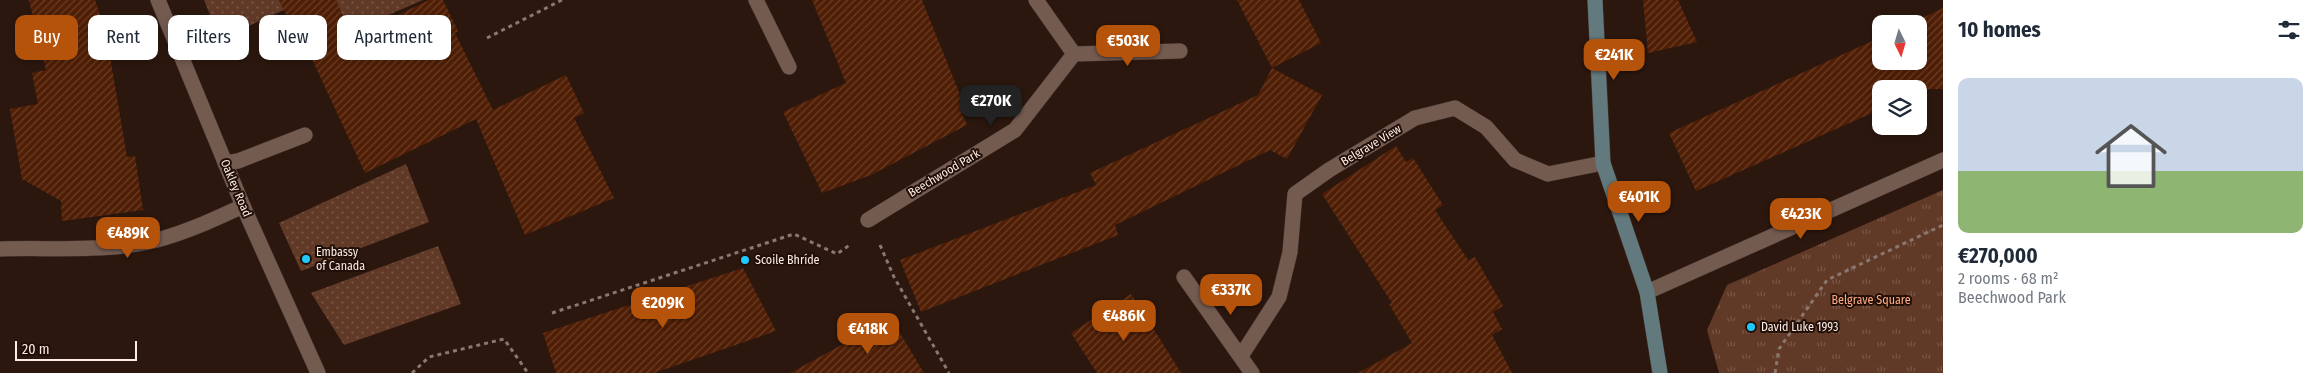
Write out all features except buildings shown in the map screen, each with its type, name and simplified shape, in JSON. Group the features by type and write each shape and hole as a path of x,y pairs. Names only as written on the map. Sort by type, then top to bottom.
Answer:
{"street":[{"name":"Oakley Road","path":"158,0 243,206 318,373"},
{"path":"756,0 789,67"},
{"path":"1036,0 1074,54 1180,51"},
{"path":"1595,0 1603,163 1647,292 1660,373"},
{"name":"Beechwood Park","path":"868,220 1015,130 1074,54"},
{"name":"Belgrave View","path":"1240,356 1279,297 1290,252 1295,194 1329,170 1415,118 1455,108 1486,126 1515,160 1548,174 1603,163"},
{"path":"225,163 238,161 305,135"},
{"path":"1647,292 1943,160"},
{"path":"0,249 96,248 156,240 206,224 243,206"},
{"path":"1184,277 1252,373"}],"path":[{"path":"487,38 562,0"},
{"path":"1775,373 1779,349 1827,280 1943,226"},
{"path":"552,313 794,234 837,254 857,239"},
{"path":"894,277 949,373"},
{"path":"412,373 430,357 504,339 528,373"}],"green space":[{"path":"204,0 279,0 284,10 273,15 259,15 259,21 249,26 249,15 210,15"},
{"path":"336,0 423,0 388,15 342,15"},
{"path":"337,25 337,37 327,42 327,29"},
{"path":"406,164 429,222 301,271 279,223"},
{"name":"Belgrave Square","path":"1943,190 1943,373 1719,373 1707,330 1727,285"},
{"path":"438,246 461,304 344,345 311,293"}],"place":[{"name":"Embassy of Canada","path":"306,259"},
{"name":"Scoile Bhríde","path":"745,260"},
{"name":"David Luke 1993","path":"1751,327"}]}
